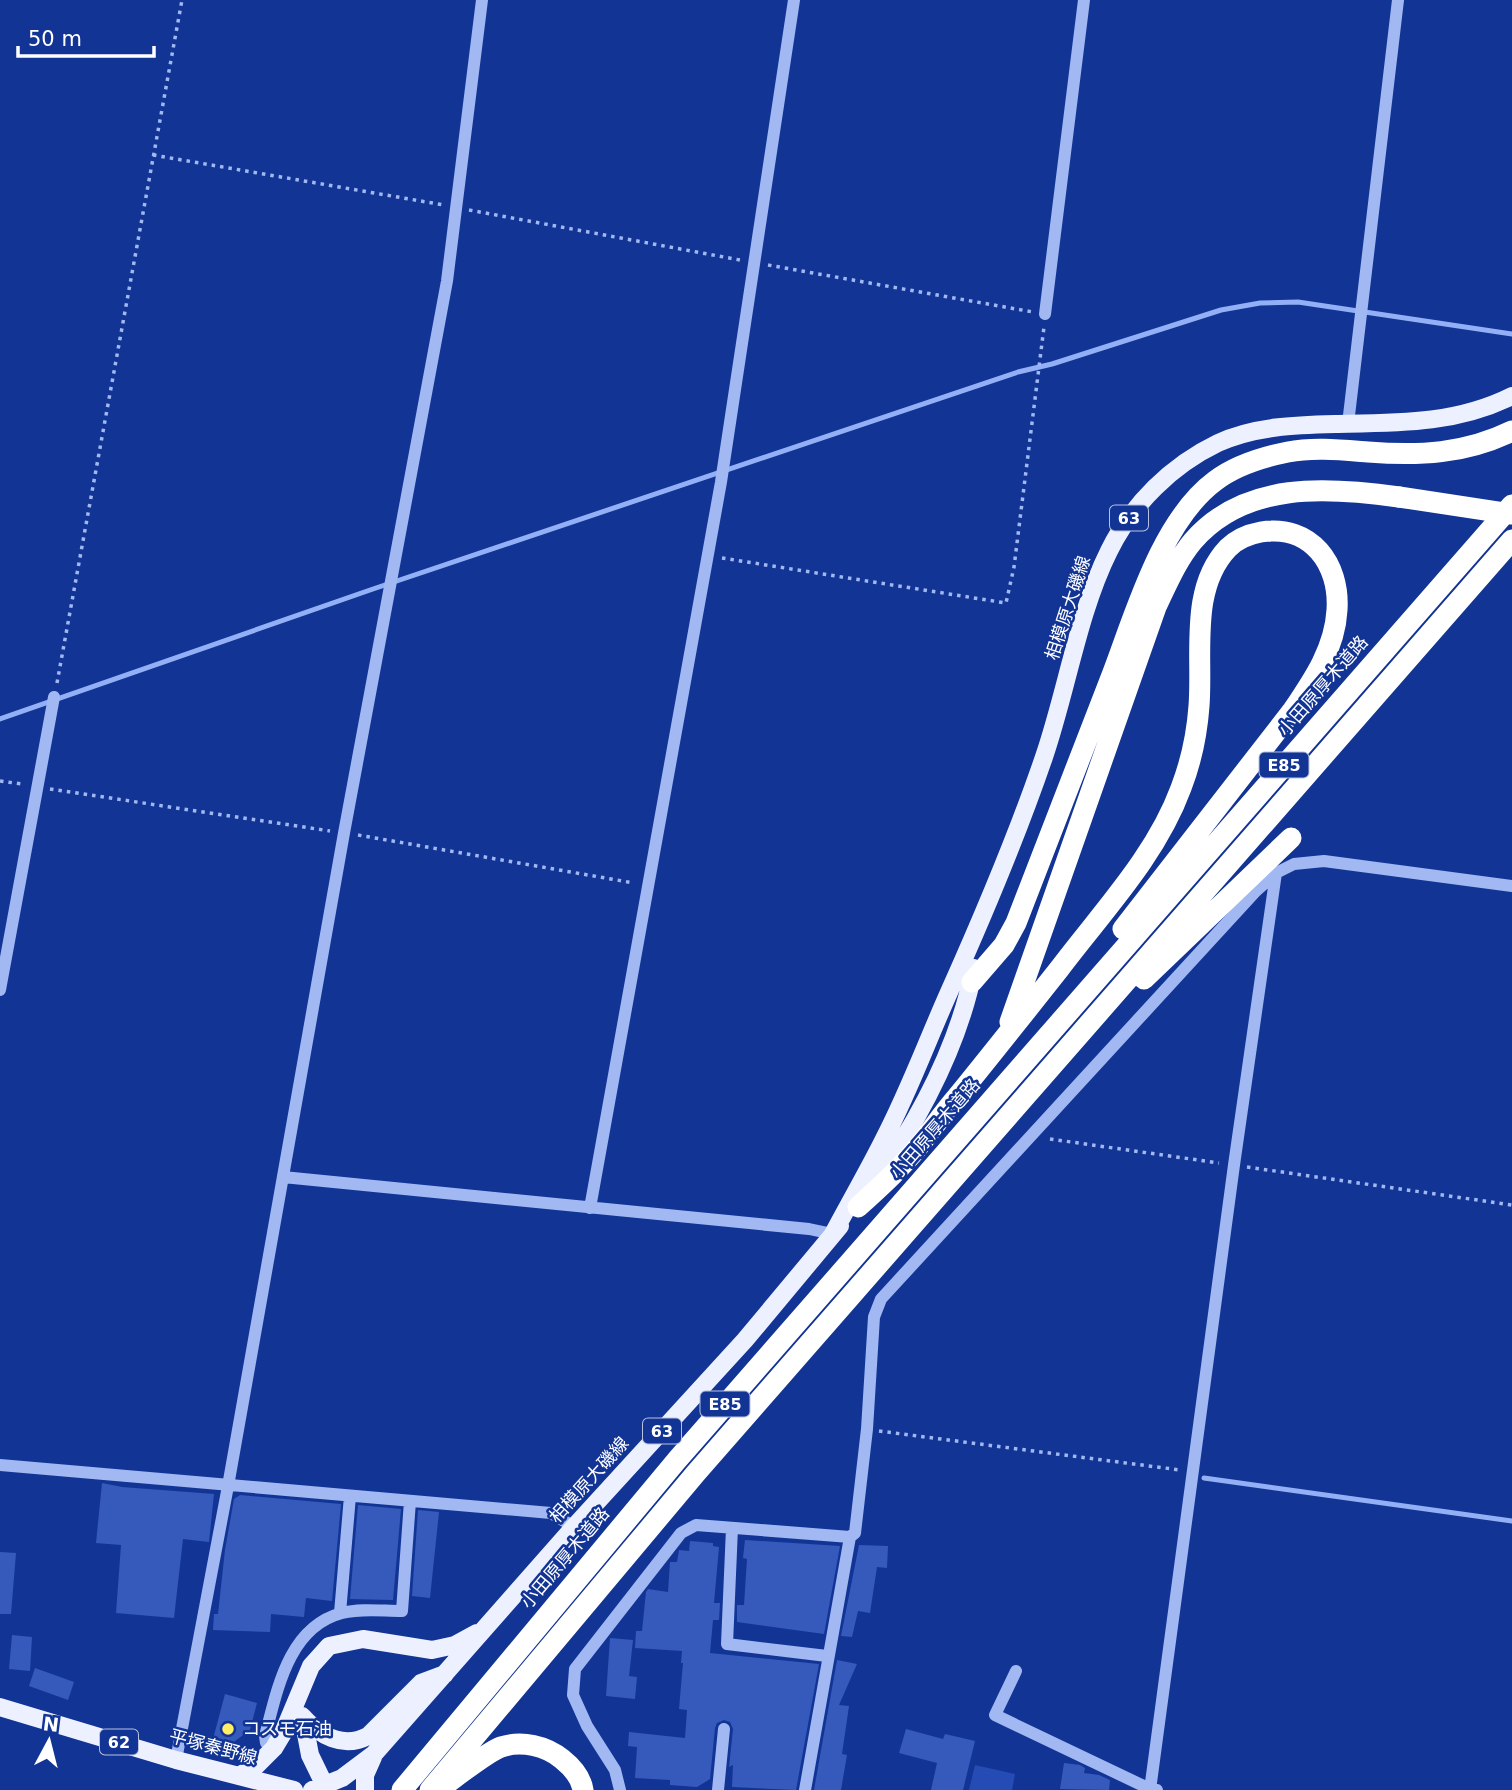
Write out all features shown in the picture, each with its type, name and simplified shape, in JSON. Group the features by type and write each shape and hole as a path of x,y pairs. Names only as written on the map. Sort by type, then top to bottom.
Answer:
{"highway":[{"path":"972,982 1004,945 1017,923 1155,563 1192,505 1215,481 1251,461 1292,451 1337,450 1403,455 1444,453 1471,448 1512,430"},
{"path":"991,1056 1012,1017 1156,607 1175,567 1194,541 1219,519 1253,500 1300,490 1356,491 1512,514"},
{"name":"小田原厚木道路","path":"402,1790 686,1450 1512,505"},
{"path":"858,1207 917,1149 1147,854 1169,818 1193,752 1199,706 1201,623 1205,589 1214,566 1230,546 1249,535 1271,531 1296,535 1317,547 1331,566 1336,585 1334,636 1317,675 1250,768 1111,945 1056,1025"},
{"name":"E85","path":"430,1790 705,1463 1512,540"},
{"path":"1076,1041 1153,972 1291,838"},
{"path":"438,1790 501,1747 531,1744 550,1749 565,1761 575,1772 583,1790"}],"main road":[{"name":"相模原大磯線","path":"833,1234 886,1136 986,910 1044,756 1094,587 1110,550 1152,489 1190,460 1220,442 1254,432 1290,425 1438,420 1473,413 1512,396"},
{"name":"相模原大磯線","path":"321,1789 352,1772 374,1754 574,1527 744,1340 858,1207 902,1144 951,1050 972,982 986,910"},
{"name":"63","path":"886,1136 914,1092 956,1000 972,982"},
{"name":"63","path":"239,1776 257,1765 274,1748 283,1733 311,1665 330,1646 363,1639 432,1650 455,1645 489,1626"},
{"path":"302,1716 313,1728 327,1737 347,1743 358,1742 368,1736 421,1683 448,1673"},
{"path":"300,1690 310,1755 321,1789"},
{"name":"平塚秦野線","path":"0,1707 176,1759 294,1790"},
{"name":"63","path":"365,1790 365,1775 374,1754"}],"street":[{"path":"176,1759 447,281 482,0"},
{"path":"590,1208 708,556 794,0"},
{"path":"1045,314 1084,0"},
{"path":"1348,424 1398,0"},
{"path":"0,990 53,702"},
{"path":"805,1790 850,1537 855,1533 867,1429 874,1317 881,1299 1256,891 1276,873 1294,864 1324,861 1512,886"},
{"path":"1016,1671 995,1715 1153,1790 1234,1165 1276,873"},
{"path":"283,1177 809,1229 833,1234"},
{"path":"0,1465 551,1513 574,1527"},
{"path":"341,1613 350,1496"},
{"path":"274,1748 266,1743 265,1736 277,1689 290,1656 311,1628 341,1613 402,1611 410,1501"},
{"path":"620,1790 615,1770 587,1726 573,1695 575,1669 681,1534 696,1525 850,1537"},
{"path":"732,1528 727,1644 827,1656"},
{"path":"718,1790 724,1729"}],"path":[{"path":"53,702 182,0"},
{"path":"153,155 1045,314 1014,567 1006,603 708,556"},
{"path":"0,781 344,832 649,885"},
{"path":"1030,1136 1512,1205"},
{"path":"867,1429 1194,1472"}],"shaded area":[{"path":"975,1765 1015,1774 1012,1790 969,1790"}],"building":[{"path":"102,1483 214,1494 209,1542 183,1539 174,1618 116,1613 121,1545 96,1543"},
{"path":"240,1495 341,1504 332,1601 306,1598 304,1617 271,1614 270,1632 213,1630 214,1614 218,1614 234,1499"},
{"path":"358,1505 401,1509 393,1600 350,1599"},
{"path":"418,1510 439,1512 430,1598 412,1596"},
{"path":"745,1540 840,1546 824,1634 737,1622 737,1605 744,1605 747,1559 743,1558"},
{"path":"690,1541 713,1543 713,1546 719,1547 714,1603 720,1603 719,1620 713,1620 710,1653 819,1664 796,1790 732,1787 733,1765 729,1767 733,1729 730,1722 724,1720 717,1723 715,1728 710,1779 697,1787 670,1785 670,1780 635,1778 637,1747 628,1746 629,1732 685,1738 687,1710 679,1709 682,1651 635,1648 636,1631 642,1631 646,1592 648,1589 668,1592 670,1562 677,1562 679,1550 689,1551"},
{"path":"859,1545 888,1546 887,1568 877,1567 870,1613 858,1611 852,1637 841,1636"},
{"path":"0,1552 16,1553 11,1614 0,1614"},
{"path":"12,1635 32,1637 30,1671 9,1669"},
{"path":"610,1638 633,1640 629,1676 637,1677 635,1699 606,1696"},
{"path":"837,1660 857,1664 839,1705 849,1706 842,1754 847,1755 841,1790 814,1790"},
{"path":"35,1668 74,1682 68,1700 29,1686"},
{"path":"225,1694 257,1703 250,1730 231,1744 213,1739"},
{"path":"906,1729 943,1739 945,1734 975,1741 963,1790 931,1790 937,1763 899,1753"},
{"path":"1064,1763 1080,1765 1085,1768 1084,1773 1110,1780 1109,1790 1060,1789"}],"waterway":[{"path":"0,719 373,589 1018,372 1052,364 1221,310 1260,303 1298,302 1512,334"},
{"path":"1204,1478 1512,1521"}],"place":[{"name":"コスモ石油","path":"228,1729"}]}
